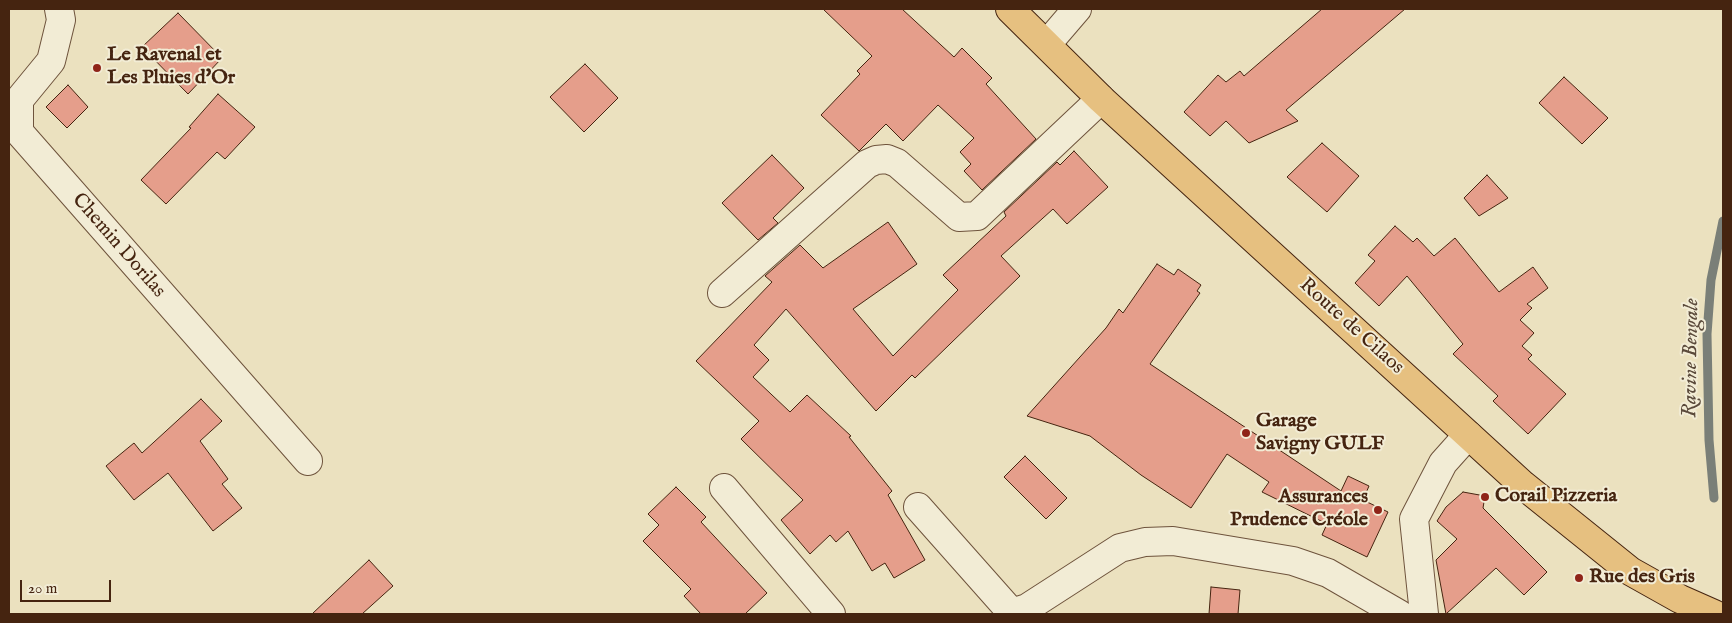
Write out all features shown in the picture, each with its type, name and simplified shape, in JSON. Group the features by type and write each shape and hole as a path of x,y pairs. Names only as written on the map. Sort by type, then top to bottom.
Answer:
{"main road":[{"name":"Route de Cilaos","path":"1010,9 1101,98 1522,485 1630,571 1680,599 1714,614"}],"street":[{"name":"Chemin Dorilas","path":"59,9 61,20 52,61 19,100 19,132 308,461"},
{"path":"1047,44 1076,9"},
{"path":"722,293 867,164 876,160 887,159 897,163 959,217 977,216 1101,98"},
{"path":"1424,614 1414,519 1444,463 1468,435"},
{"path":"724,488 830,614"},
{"path":"918,506 1010,614 1035,603 1060,588 1083,570 1120,548 1145,542 1173,541 1293,561 1328,573 1399,614"}],"building":[{"path":"823,9 902,9 954,57 962,48 992,78 986,84 1036,139 982,190 964,171 971,164 960,152 974,138 938,105 903,141 886,124 859,151 821,115 860,74 857,71 872,56"},
{"path":"1322,9 1405,9 1286,110 1298,121 1249,143 1226,121 1210,136 1184,112 1218,75 1226,82 1240,71 1244,76"},
{"path":"178,13 222,58 188,94 142,47"},
{"path":"585,64 618,98 584,132 550,97"},
{"path":"1564,77 1608,118 1582,144 1539,103"},
{"path":"68,85 88,107 67,128 46,107"},
{"path":"218,94 255,127 225,159 217,152 166,204 141,180 191,128 189,127"},
{"path":"1322,143 1359,176 1327,212 1287,177"},
{"path":"1074,151 1108,187 1067,224 1053,209 1001,256 1020,276 915,378 912,375 876,411 786,309 754,345 769,360 753,377 790,412 807,395 851,436 849,437 892,491 888,495 925,560 894,578 885,563 872,571 848,531 836,542 830,535 810,554 781,520 803,500 741,439 759,421 696,361 772,282 765,276 800,245 823,268 888,222 917,264 853,309 893,356 958,290 943,275 1006,216 1004,212 1057,162 1060,165"},
{"path":"772,155 804,188 773,218 778,223 758,240 722,203"},
{"path":"1487,175 1508,198 1479,216 1464,198"},
{"path":"1395,226 1413,242 1417,238 1434,256 1455,238 1499,292 1533,267 1548,288 1527,304 1532,308 1520,320 1534,333 1522,346 1532,355 1528,359 1566,394 1528,434 1493,401 1498,396 1453,354 1463,344 1407,276 1379,306 1355,283 1375,261 1368,255"},
{"path":"1157,264 1174,275 1178,269 1201,285 1197,291 1200,293 1150,364 1341,491 1348,476 1369,486 1363,500 1388,512 1367,557 1322,535 1327,524 1262,492 1269,482 1227,454 1191,508 1141,475 1090,436 1027,416 1106,328 1119,309 1123,313"},
{"path":"201,399 222,421 200,441 228,479 222,484 242,508 213,531 168,473 134,500 106,466 134,443 142,453"},
{"path":"1025,456 1067,498 1046,519 1004,477"},
{"path":"676,487 706,517 701,522 767,593 745,614 701,614 684,596 691,589 643,541 659,525 648,514"},
{"path":"1463,492 1485,496 1483,508 1547,572 1524,595 1496,568 1446,614 1436,560 1457,539 1437,521 1446,507"},
{"path":"369,560 393,586 362,614 312,614"},
{"path":"1211,587 1240,590 1238,614 1209,614"}],"waterway":[{"name":"Ravine Bengale","path":"1714,498 1709,440 1707,334 1711,280 1723,221"}],"place":[{"name":"Le Ravenal et Les Pluies d'Or","path":"97,68"},
{"name":"Garage Savigny GULF","path":"1246,433"},
{"name":"Corail Pizzeria","path":"1485,497"},
{"name":"Assurances Prudence Créole","path":"1378,510"},
{"name":"Rue des Gris","path":"1579,578"}]}
